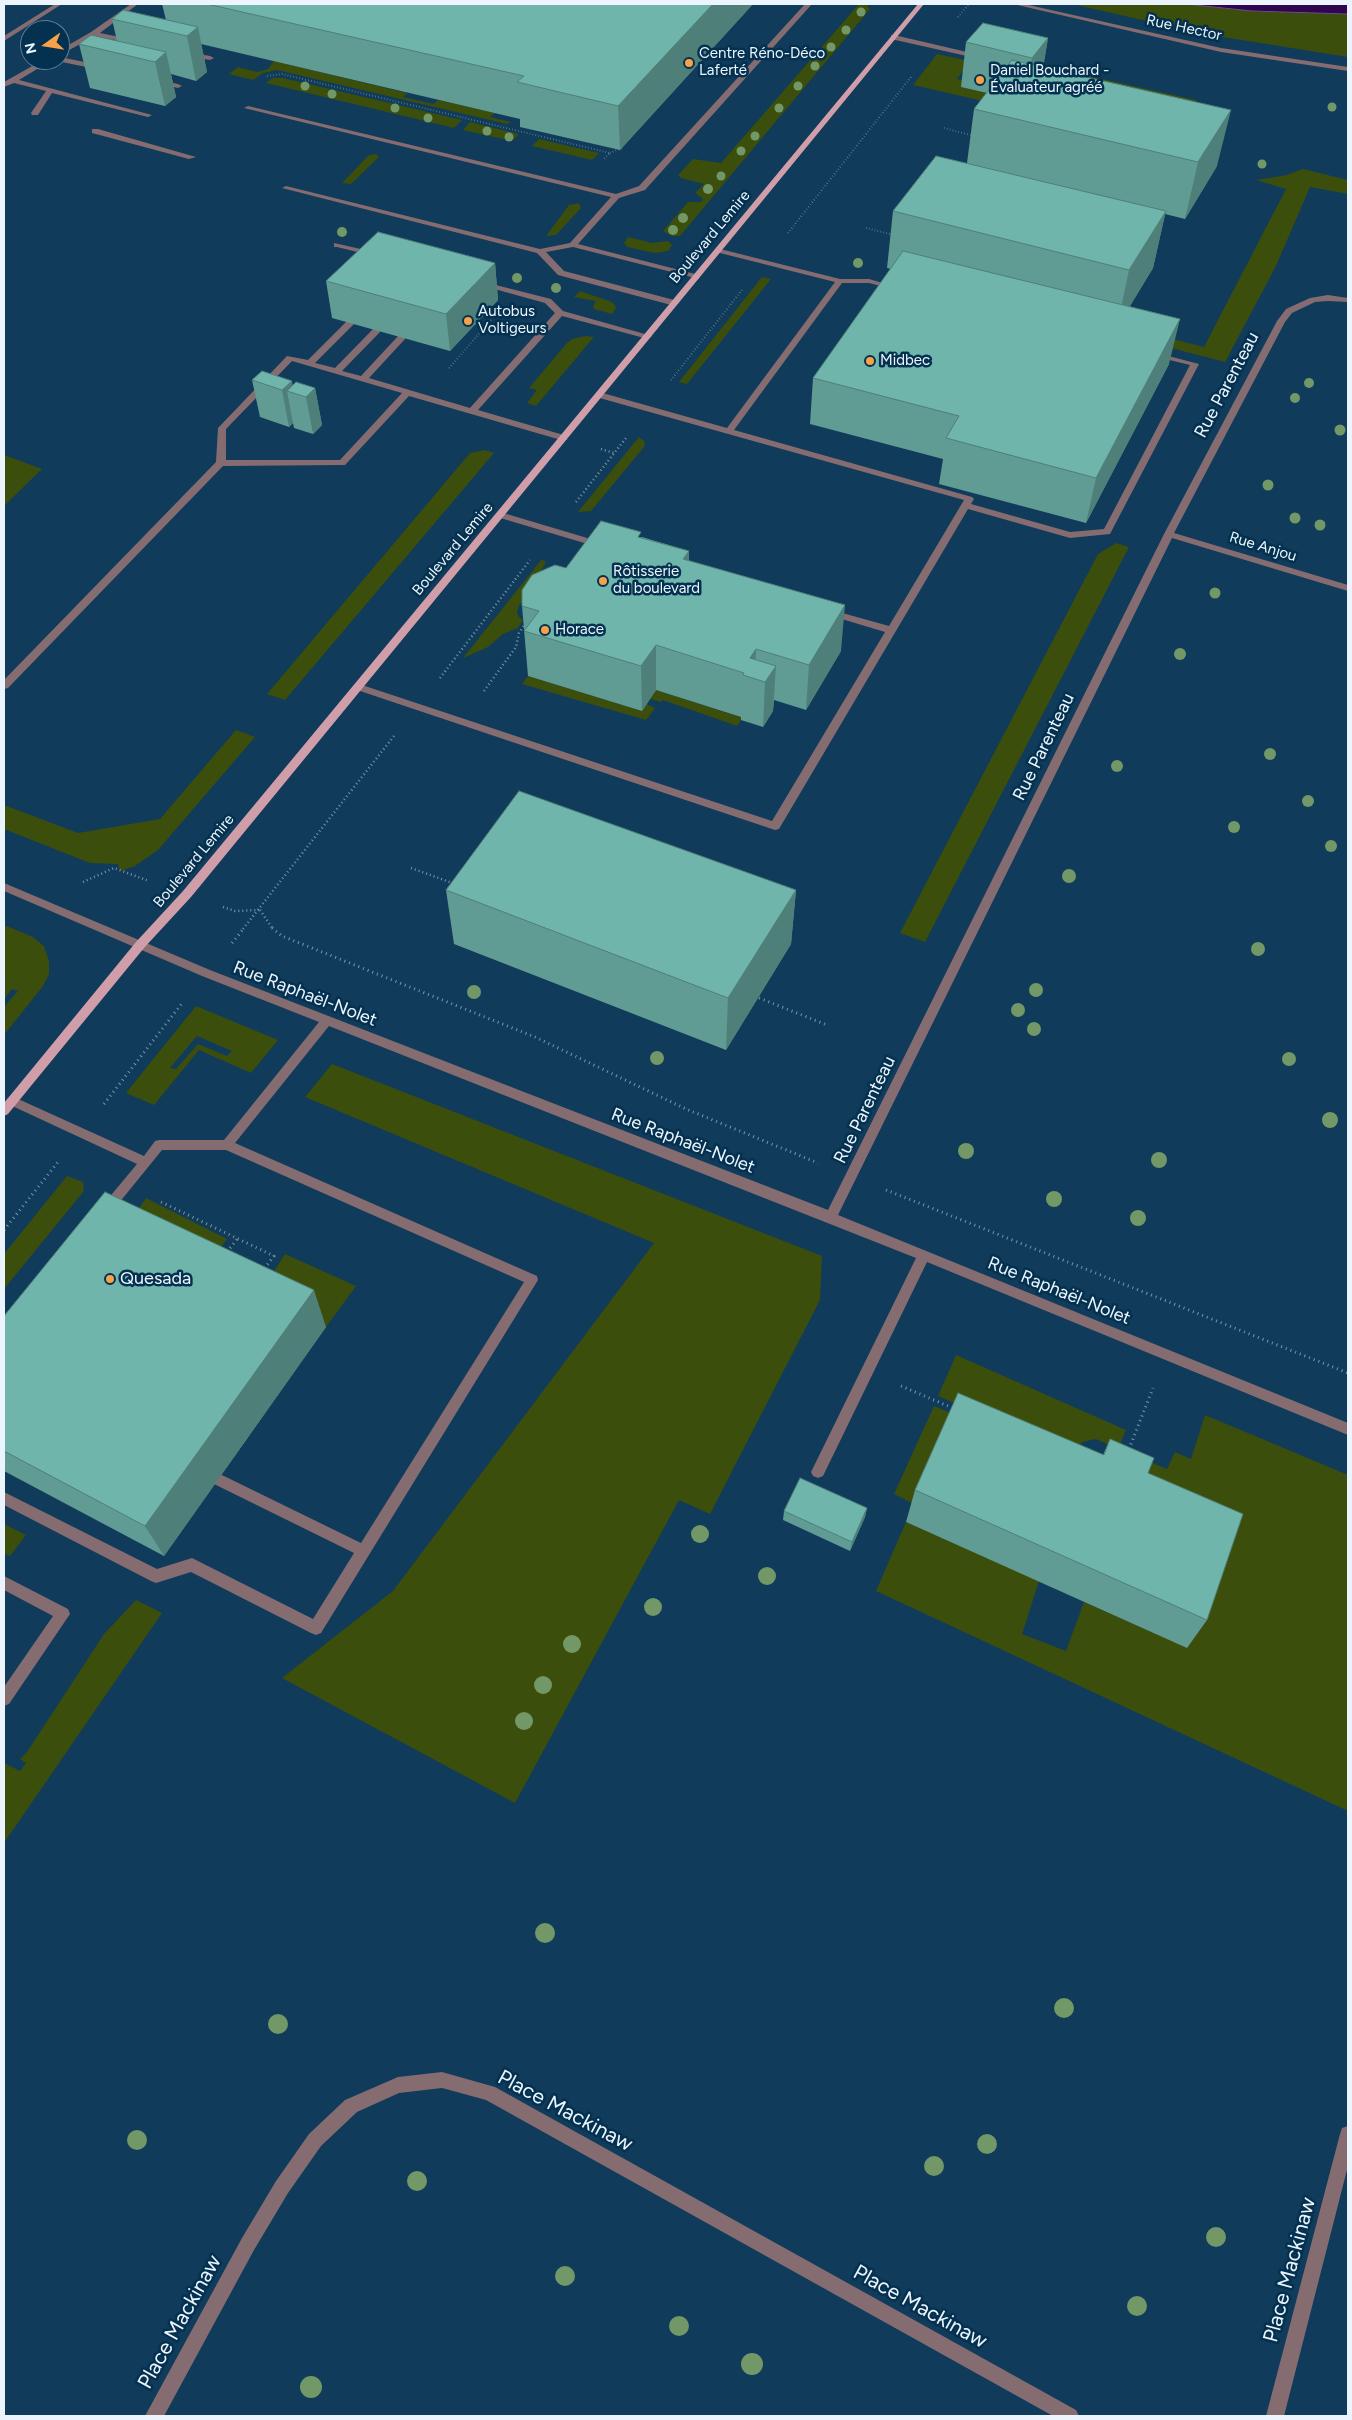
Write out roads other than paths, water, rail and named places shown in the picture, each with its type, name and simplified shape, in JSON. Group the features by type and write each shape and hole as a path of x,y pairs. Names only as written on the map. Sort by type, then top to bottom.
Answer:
{"main road":[{"name":"Boulevard Lemire","path":"8,1106 140,945 187,894 921,4"}],"street":[{"path":"4,39 59,4"},
{"path":"70,47 94,34 135,4"},
{"path":"248,108 616,196 642,188 809,4"},
{"name":"Rue Hector","path":"1016,4 1221,50 1348,69"},
{"path":"94,34 142,44"},
{"path":"894,37 989,59"},
{"path":"181,52 210,58"},
{"path":"70,61 106,69"},
{"path":"4,85 30,70"},
{"path":"12,80 148,115"},
{"path":"151,80 178,86"},
{"path":"35,113 50,90"},
{"path":"95,131 192,157"},
{"path":"286,188 540,251 573,245 696,277"},
{"path":"573,245 616,196"},
{"path":"336,245 386,258"},
{"path":"719,250 840,281 869,282 908,291"},
{"path":"540,251 562,273 674,303"},
{"path":"470,280 548,300 560,313 648,336"},
{"path":"728,431 840,281"},
{"name":"Rue Parenteau","path":"831,1217 1169,534 1281,321 1289,311 1303,303 1328,298 1348,300"},
{"path":"472,411 560,313"},
{"path":"310,364 351,322"},
{"path":"336,372 377,330"},
{"path":"362,380 402,337"},
{"path":"965,505 1070,535 1107,532 1195,364 1147,352"},
{"path":"4,686 220,463 222,428 290,358 564,438"},
{"path":"220,463 342,464 407,393"},
{"path":"358,687 775,826 968,499 599,395"},
{"path":"500,515 584,544 615,549"},
{"name":"Rue Anjou","path":"1169,534 1348,588"},
{"path":"815,608 891,630"},
{"name":"Rue Raphaël-Nolet","path":"4,887 326,1021 831,1217 1348,1429"},
{"path":"227,1145 326,1021"},
{"path":"8,1106 146,1162"},
{"path":"4,1498 156,1576 192,1565 316,1628 532,1280 227,1145 159,1145 100,1218"},
{"path":"818,1472 924,1255"},
{"path":"219,1480 364,1551"},
{"path":"4,1583 63,1614 4,1699"},
{"name":"Place Mackinaw","path":"154,2416 248,2244 282,2187 315,2140 351,2106 398,2085 442,2080 490,2093 1070,2416"},
{"name":"Place Mackinaw","path":"1275,2416 1348,2134"}],"place":[{"name":"Centre Réno-Déco Laferté","path":"689,63"},
{"name":"Daniel Bouchard - Évaluateur agréé","path":"980,80"},
{"name":"Autobus Voltigeurs","path":"468,321"},
{"name":"Midbec","path":"870,361"},
{"name":"Rôtisserie du boulevard","path":"603,581"},
{"name":"Horace","path":"545,630"},
{"name":"Quesada","path":"110,1279"}]}
